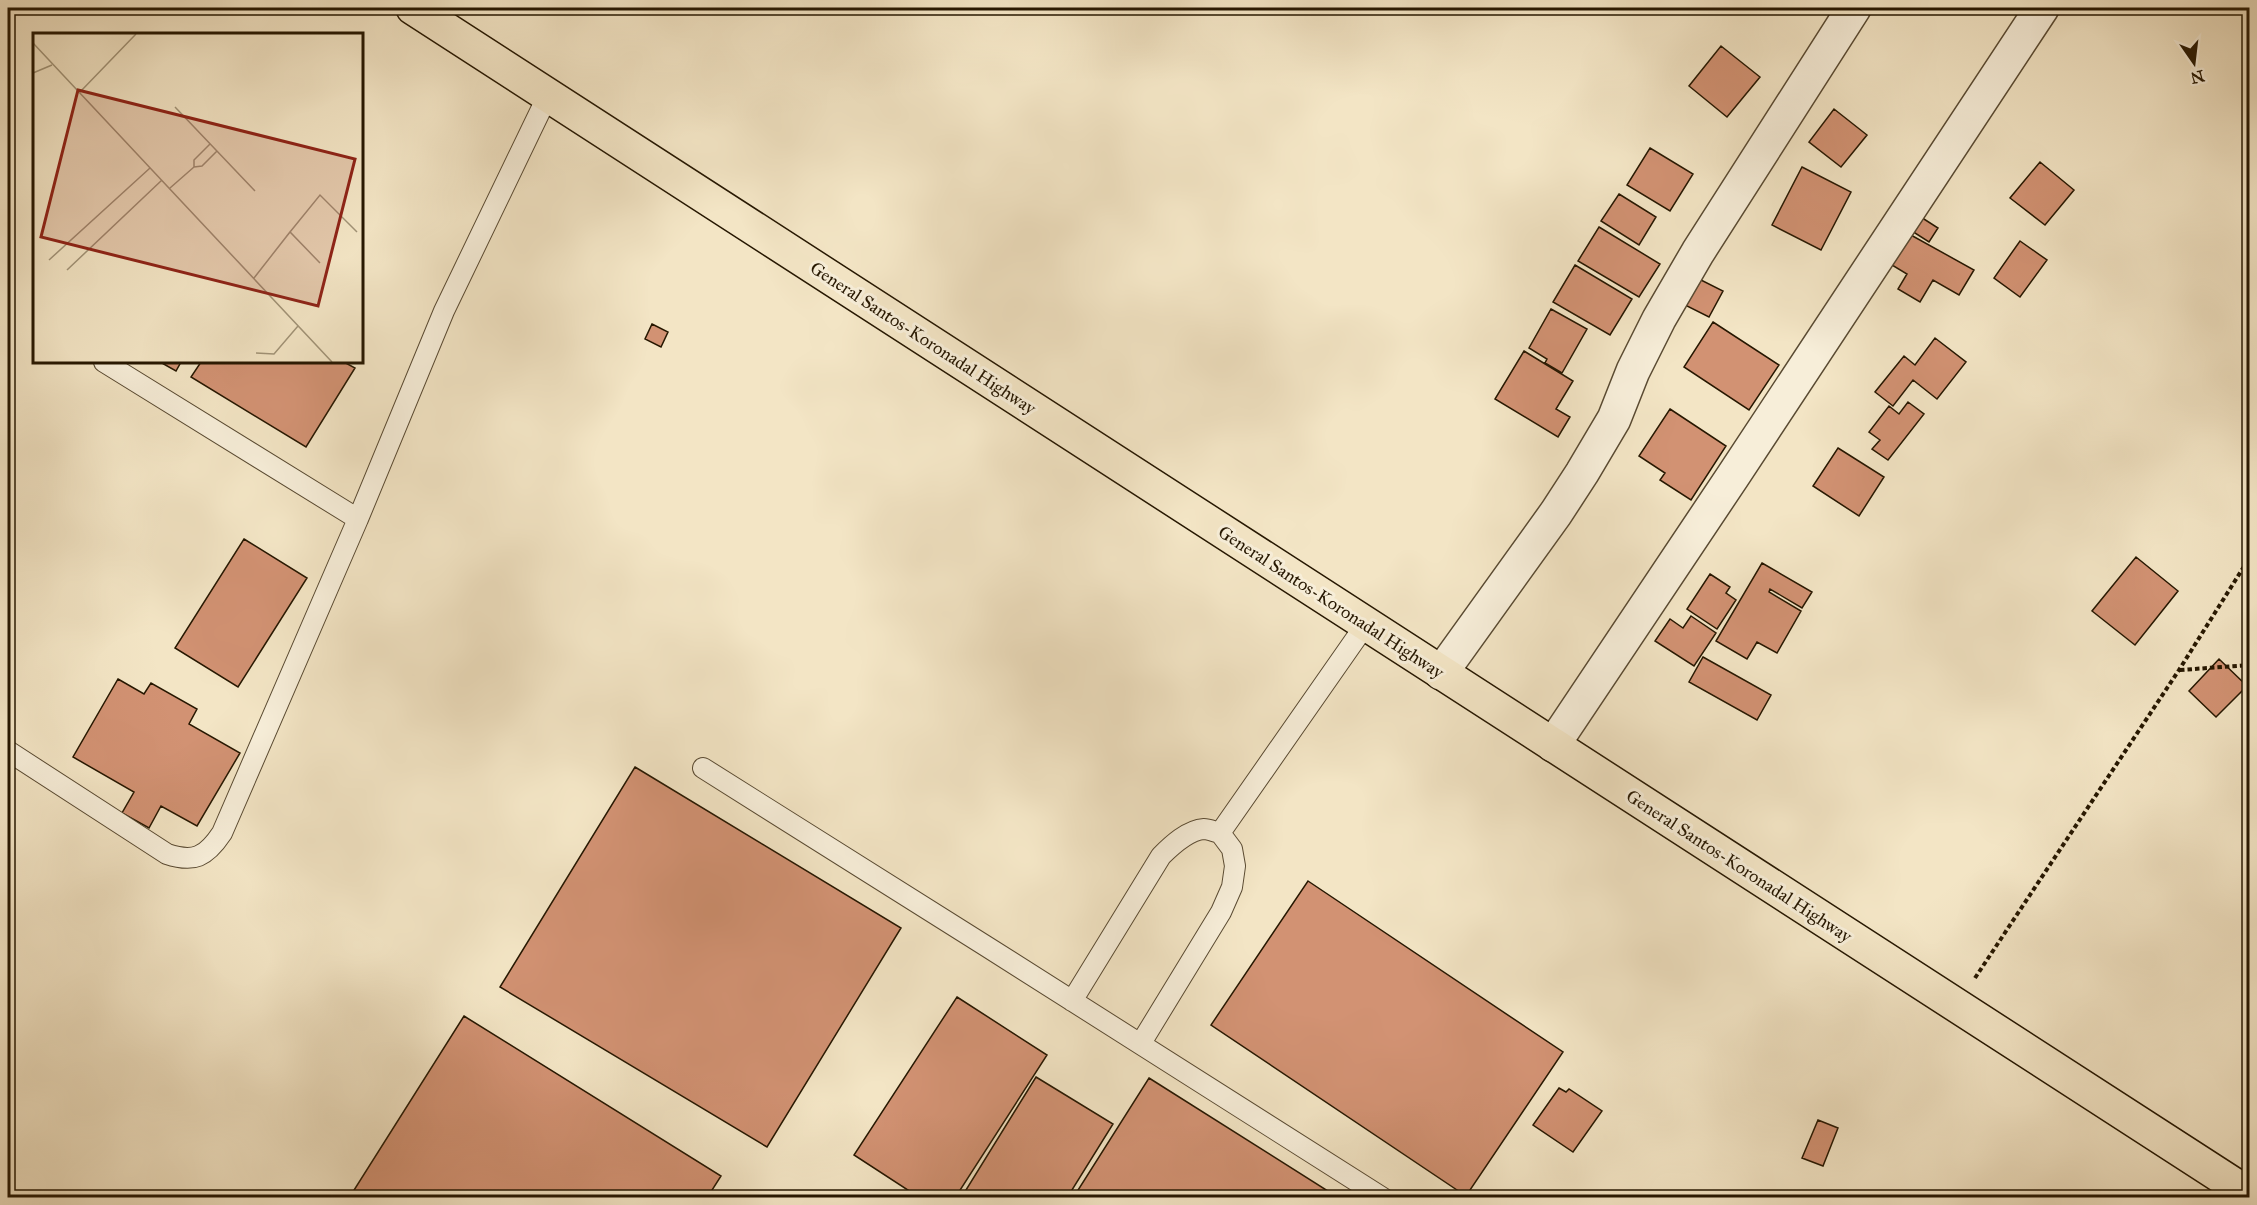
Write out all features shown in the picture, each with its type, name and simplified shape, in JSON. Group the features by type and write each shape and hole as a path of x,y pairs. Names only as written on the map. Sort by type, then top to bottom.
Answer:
{"highway":[{"name":"General Santos-Koronadal Highway","path":"413,8 1956,1006 2238,1193"}],"street":[{"path":"1440,673 1556,513 1582,473 1614,418 1633,371 1659,319 1698,252 1854,8"},
{"path":"1552,745 2042,8"}],"lane":[{"path":"8,752 166,854 183,859 199,856 212,848 222,833 358,519 444,311 548,94"},
{"path":"106,363 358,519"},
{"path":"1220,833 1366,624"},
{"path":"703,768 1383,1197"},
{"path":"1072,1001 1161,856 1188,835 1204,829 1220,833 1232,849 1236,866 1232,887 1221,912 1142,1043"}],"path":[{"path":"1956,1006 2180,670 2250,556"},
{"path":"2180,670 2250,664"}],"building":[{"path":"1721,46 1760,77 1727,117 1689,86"},
{"path":"1834,109 1867,135 1841,167 1809,142"},
{"path":"1650,148 1693,174 1670,211 1627,185"},
{"path":"2040,162 2074,190 2045,225 2010,198"},
{"path":"1802,167 1851,192 1821,250 1772,225"},
{"path":"1619,194 1656,217 1639,245 1601,221"},
{"path":"1913,212 1938,228 1929,242 1904,226"},
{"path":"1599,227 1660,264 1639,297 1578,261"},
{"path":"1900,229 1974,270 1959,295 1933,280 1920,302 1898,289 1907,274 1882,259"},
{"path":"2020,241 2047,260 2020,297 1994,278"},
{"path":"1575,265 1632,299 1610,335 1553,302"},
{"path":"1693,276 1723,291 1709,317 1679,302"},
{"path":"1551,309 1587,329 1562,373 1545,363 1547,359 1529,348"},
{"path":"1713,322 1779,365 1749,410 1684,367"},
{"path":"652,324 668,332 661,347 645,339"},
{"path":"1935,338 1966,362 1937,399 1913,380 1893,406 1875,392 1904,356 1915,365"},
{"path":"1524,351 1573,381 1556,409 1570,417 1558,437 1495,399"},
{"path":"162,363 180,363 176,371"},
{"path":"200,363 346,363 355,368 306,447 191,377"},
{"path":"1908,402 1924,414 1888,460 1872,449 1880,440 1869,432 1889,406 1899,414"},
{"path":"1670,409 1726,446 1691,500 1660,480 1665,473 1639,456"},
{"path":"1838,448 1884,477 1859,516 1813,486"},
{"path":"244,539 307,578 238,687 175,648"},
{"path":"2136,557 2178,591 2135,645 2092,611"},
{"path":"1762,563 1812,592 1802,608 1770,589 1769,592 1801,611 1777,653 1757,642 1747,659 1716,641"},
{"path":"1710,574 1730,587 1726,593 1736,600 1717,629 1687,609"},
{"path":"1691,616 1716,633 1694,666 1655,641 1670,619 1683,628"},
{"path":"1703,657 1771,695 1757,720 1689,682"},
{"path":"2219,659 2247,686 2216,717 2189,691"},
{"path":"118,679 144,694 151,683 197,709 189,724 240,753 197,826 161,806 149,828 122,813 134,792 73,757"},
{"path":"635,767 901,928 767,1147 500,987"},
{"path":"1308,881 1563,1052 1466,1196 1211,1025"},
{"path":"957,997 1047,1055 955,1198 920,1198 854,1155"},
{"path":"464,1016 721,1176 707,1198 349,1198"},
{"path":"1036,1077 1113,1124 1067,1198 961,1198"},
{"path":"1149,1078 1339,1198 1073,1198"},
{"path":"1559,1088 1566,1092 1569,1089 1602,1111 1573,1152 1533,1125"},
{"path":"1818,1120 1838,1128 1823,1166 1802,1158"}]}
